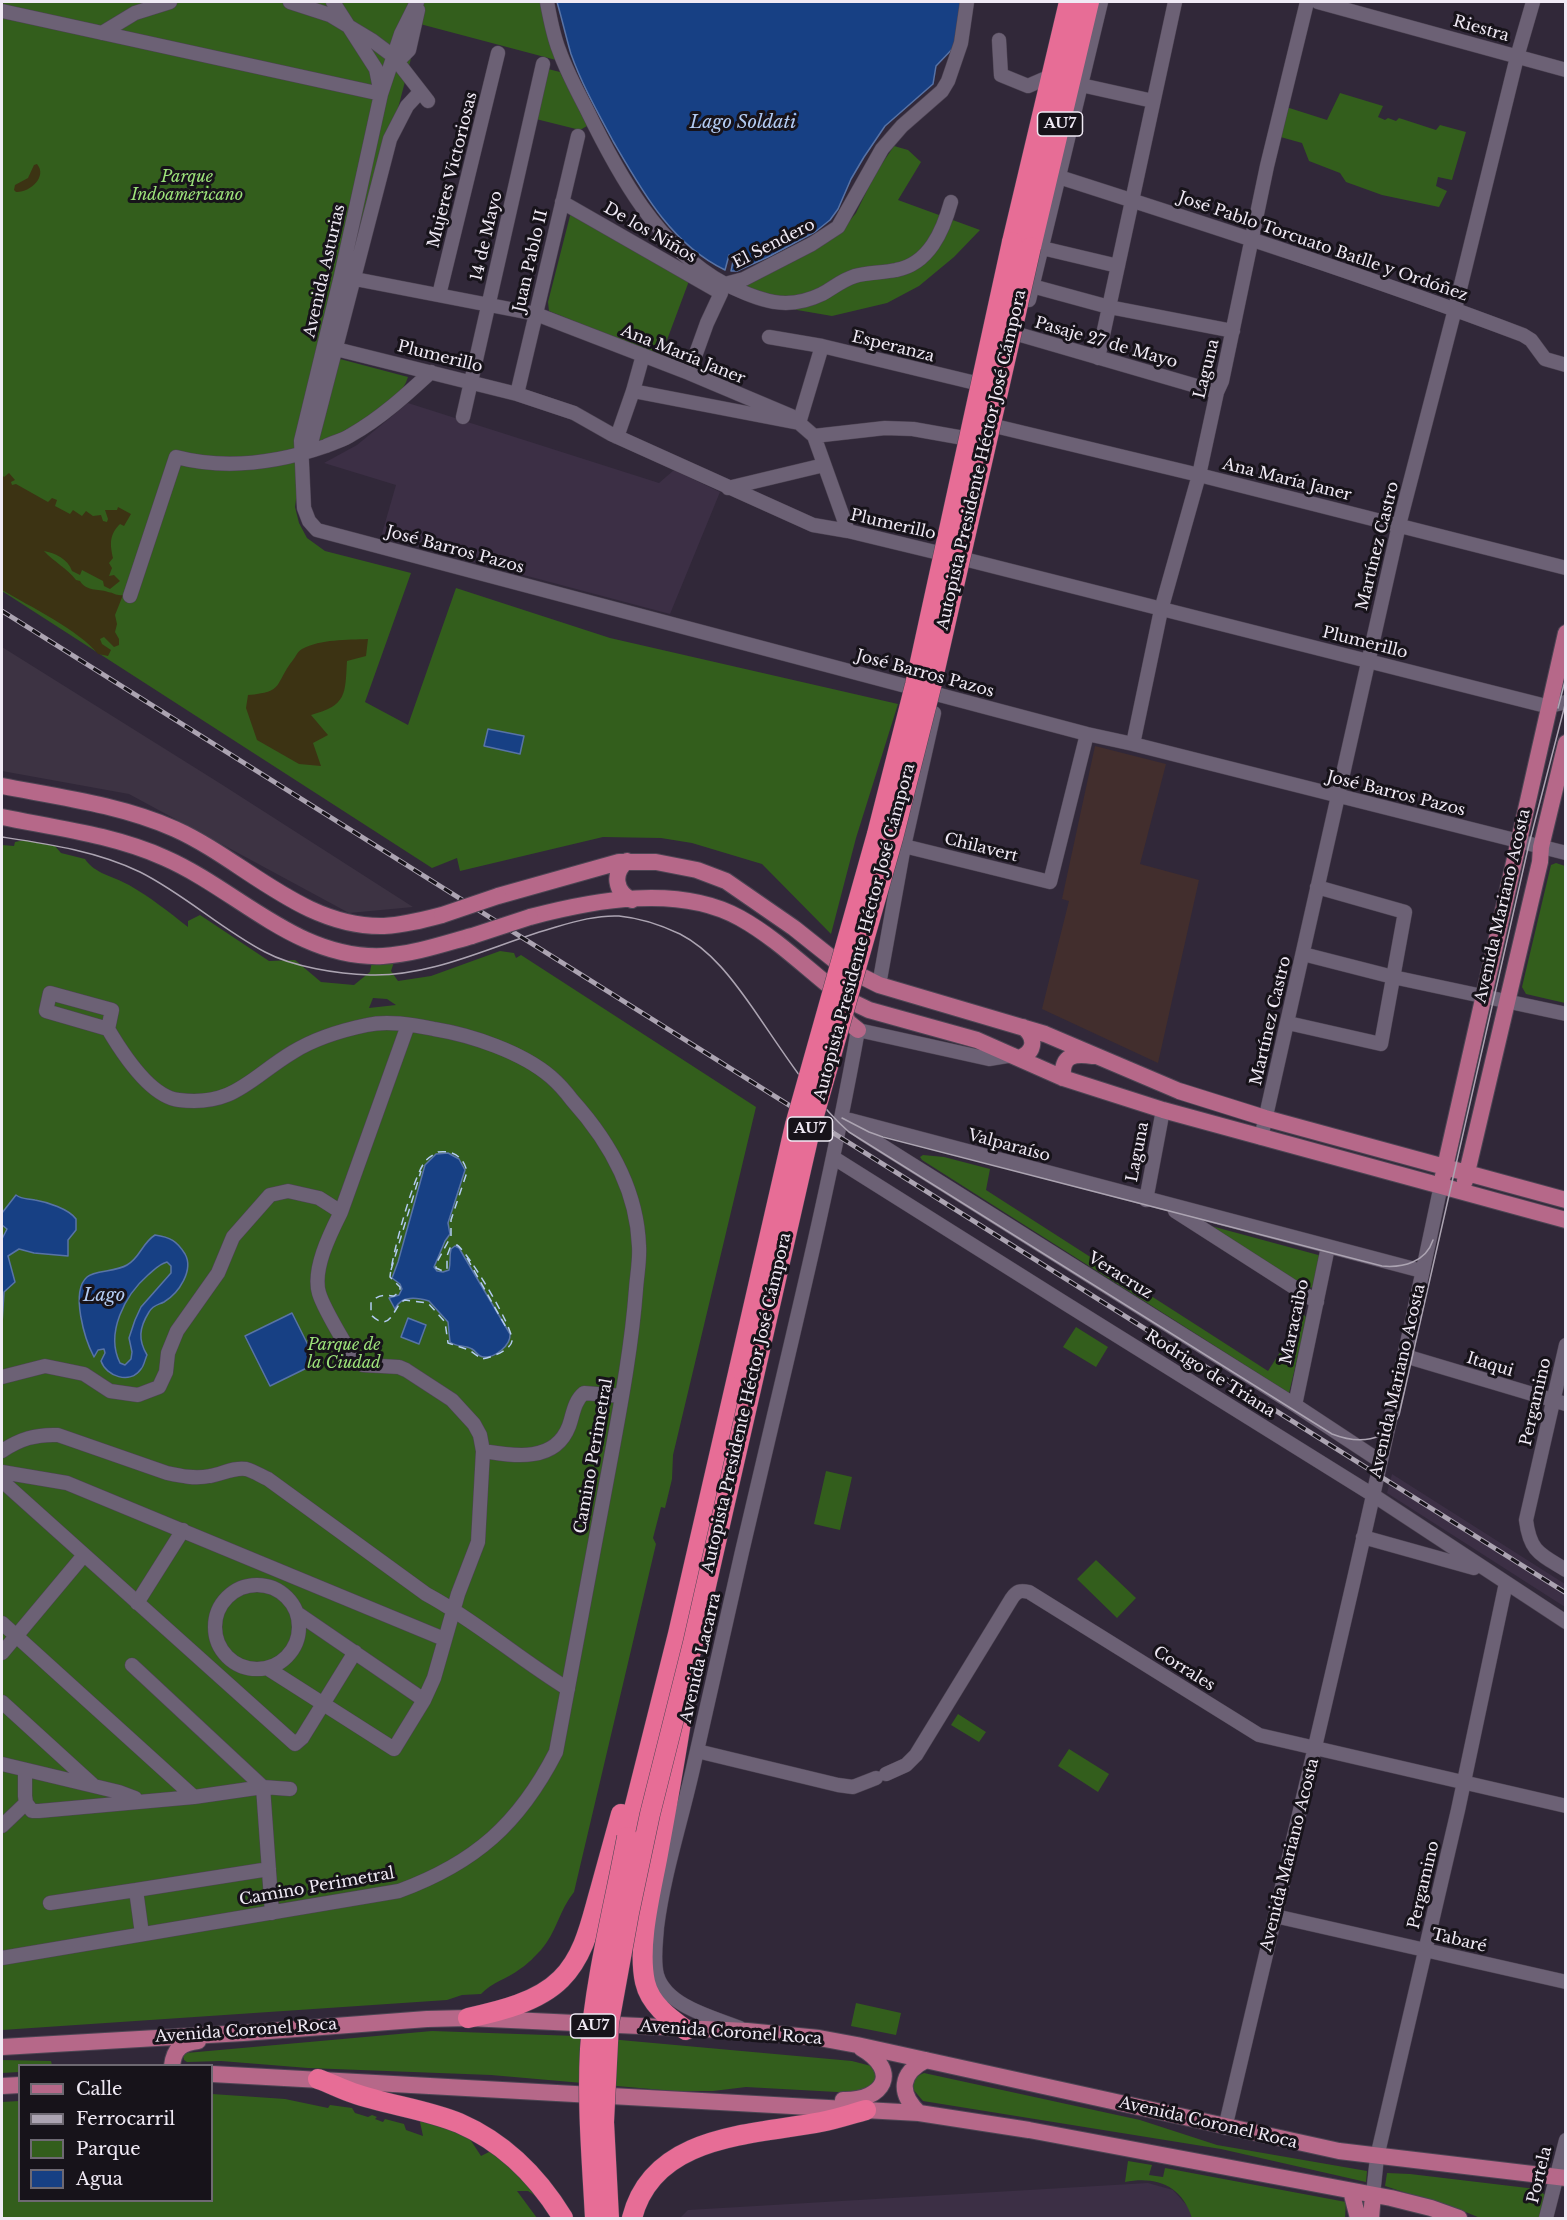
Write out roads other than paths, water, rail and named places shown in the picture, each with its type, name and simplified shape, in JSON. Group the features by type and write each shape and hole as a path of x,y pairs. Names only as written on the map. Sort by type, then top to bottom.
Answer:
{"highway":[{"name":"Autopista Presidente Héctor José Cámpora","path":"1028,246 1051,76 1069,2"},
{"name":"Autopista Presidente Héctor José Cámpora","path":"609,2218 604,2122 609,2023 685,1639 811,1126 893,838 928,698 1028,246 1089,2"},
{"name":"Autopista Presidente Héctor José Cámpora","path":"595,2218 589,2118 593,2018 627,1837 685,1639"},
{"path":"468,2018 525,2001 544,1992 560,1980 580,1952 657,1691 685,1639"},
{"path":"685,1639 672,1778 646,1914 643,1964 646,1983 654,2002 666,2015 686,2030"},
{"path":"318,2079 353,2093 441,2117 485,2136 508,2152 528,2171 544,2188 563,2218"},
{"path":"632,2218 634,2209 645,2189 661,2170 674,2159 692,2149 725,2138 823,2122 866,2110"}],"main road":[{"name":"Avenida Mariano Acosta","path":"1441,1185 1517,841 1566,633"},
{"name":"Avenida Mariano Acosta","path":"1462,1191 1540,862 1540,847 1566,743"},
{"path":"2,786 120,811 164,825 197,841 305,906 344,922 384,926 442,915 599,866 627,861 677,865 720,878 760,904 843,967 879,985 1062,1040 1179,1091 1265,1118 1566,1200"},
{"path":"2,817 107,838 154,853 187,869 283,928 339,951 381,956 404,954 472,936 530,917 586,904 680,899 714,906 764,933 838,993 868,1010 950,1031 1063,1078 1163,1110 1566,1220"},
{"path":"627,861 619,871 617,884 621,893 632,900"},
{"path":"838,993 848,1022 858,1030"},
{"path":"1016,1057 1025,1056 1032,1047 1033,1039 1023,1027"},
{"path":"1063,1078 1062,1069 1065,1062 1072,1056 1078,1054 1100,1057"},
{"name":"Avenida Coronel Roca","path":"2,2047 243,2033 405,2020 468,2018 686,2030 747,2031 819,2038 857,2045 1225,2128 1339,2151 1561,2178"},
{"path":"172,2064 175,2050 185,2043 218,2040 243,2033"},
{"path":"735,2104 755,2096 850,2100 872,2095 882,2084 884,2078 882,2067 873,2056 857,2045"},
{"path":"918,2113 908,2101 904,2087 908,2073 913,2067 926,2060"},
{"path":"213,2074 918,2113 1029,2130 1373,2194 1423,2206 1459,2218"},
{"path":"2,2086 18,2085"},
{"path":"1352,2191 1358,2218"},
{"path":"1371,2218 1373,2194"}],"street":[{"path":"102,33 135,13 170,2"},
{"path":"290,2 330,15 373,41 393,57"},
{"path":"2,10 381,94 376,69 333,2"},
{"name":"Avenida Asturias","path":"306,453 301,441 341,276 381,94 393,57 418,2"},
{"name":"El Sendero","path":"547,2 558,49 604,146 623,177 672,244 723,289 812,244 838,227 882,149 902,126 942,91 953,71 961,43 967,2"},
{"path":"879,985 904,846 1032,286 1028,246 1059,177 1101,2"},
{"path":"1098,358 1175,2"},
{"name":"Laguna","path":"1133,744 1161,610 1199,475 1217,392 1222,381 1267,166 1307,2"},
{"name":"Riestra","path":"1318,2 1359,7 1517,57 1566,70"},
{"name":"Martínez Castro","path":"1261,1138 1399,525 1517,57 1533,2"},
{"path":"999,40 1001,75 1028,86 1051,76"},
{"name":"Mujeres Victoriosas","path":"439,295 498,52"},
{"name":"Avenida Asturias","path":"303,494 306,453 355,279 390,139 407,106 424,97 393,57"},
{"name":"14 de Mayo","path":"463,417 543,64"},
{"path":"1081,85 1154,101"},
{"name":"Juan Pablo II","path":"518,394 578,136"},
{"name":"José Pablo Torcuato Batlle y Ordóñez","path":"1059,177 1252,239 1455,309 1523,335 1531,340 1545,359 1566,365"},
{"name":"De los Niños","path":"562,202 723,289"},
{"path":"689,373 707,323 723,289 788,304 819,295 856,275 898,270 918,260 934,245 951,202"},
{"path":"1028,246 1118,266"},
{"name":"Ana María Janer","path":"355,279 536,314 689,373 791,416 814,436"},
{"path":"1032,286 1109,307 1233,331"},
{"name":"Pasaje 27 de Mayo","path":"1021,335 1217,392"},
{"name":"Esperanza","path":"769,337 822,346 1008,390"},
{"path":"633,391 799,423 822,346"},
{"name":"Plumerillo","path":"336,348 518,394 573,413 617,437 813,525 848,531 968,560 1548,706 1566,702"},
{"path":"617,437 643,355"},
{"path":"129,596 176,457 200,463 233,464 271,461 306,453 350,437 391,409 431,372"},
{"name":"Ana María Janer","path":"999,427 1566,568"},
{"path":"848,531 814,436 885,428 913,429 996,444"},
{"path":"728,488 824,465"},
{"name":"José Barros Pazos","path":"303,494 304,508 309,521 317,530 328,534 1087,734 1566,854"},
{"name":"Chilavert","path":"904,846 1050,882 1087,734"},
{"path":"1288,1023 1381,1044 1406,912 1317,887"},
{"path":"1303,954 1394,977 1566,1014"},
{"name":"Camino Perimetral","path":"2,1958 399,1891 455,1867 491,1841 540,1782 556,1752 622,1396 634,1317 639,1247 632,1195 616,1161 592,1121 551,1077 519,1057 454,1032 408,1025 370,1024 343,1031 296,1050 242,1090 208,1101 175,1100 156,1088 102,1031"},
{"path":"267,1668 394,1749 424,1700 434,1678 444,1639 478,1542 483,1451 480,1435 474,1424 452,1400 406,1370 399,1367 363,1365 352,1356 319,1293 318,1284 327,1239 341,1212 408,1025"},
{"path":"858,1030 989,1059 1016,1057"},
{"name":"Avenida Lacarra","path":"747,2031 678,2002 667,1994 656,1972 656,1943 663,1891 834,1158 858,1030"},
{"name":"Laguna","path":"1146,1200 1163,1110"},
{"name":"Valparaíso","path":"842,1118 1422,1271"},
{"name":"Veracruz","path":"842,1118 865,1135 1295,1405 1380,1461"},
{"name":"Rodrigo de Triana","path":"834,1158 1372,1495 1566,1622"},
{"name":"Avenida Mariano Acosta","path":"1225,2128 1316,1747 1405,1356 1441,1185"},
{"path":"2,1377 45,1366 84,1374 110,1391 138,1395 159,1387 166,1372 168,1353 177,1331 218,1273 233,1237 270,1195 288,1191 319,1198 341,1212"},
{"name":"Valparaíso","path":"1167,1205 1317,1302"},
{"name":"Maracaibo","path":"1295,1405 1328,1247"},
{"name":"Pergamino","path":"1566,1345 1560,1403 1526,1520 1528,1537 1537,1552 1566,1570"},
{"name":"Itaqui","path":"1405,1356 1560,1403"},
{"path":"483,1451 523,1455 544,1452 557,1444 568,1429 578,1398 584,1394 622,1396"},
{"path":"2,1451 25,1438 39,1434 58,1435 181,1476 210,1476 236,1469 246,1469 268,1479 408,1582 454,1609 515,1655 568,1689"},
{"path":"2,1472 67,1484 444,1639"},
{"path":"2,1481 295,1744 302,1737 355,1652"},
{"path":"137,1603 183,1530"},
{"path":"1363,1538 1487,1571"},
{"path":"2,1653 84,1555"},
{"name":"Pergamino","path":"1373,2194 1377,2157 1426,1950 1506,1583"},
{"path":"252,1584 273,1587 290,1600 297,1613 299,1633 295,1646 281,1662 267,1668 248,1668 236,1663 228,1657 218,1643 214,1622 222,1602 232,1592 252,1584"},
{"name":"Corrales","path":"697,1751 838,1785 853,1787 881,1776 912,1760 1012,1598 1016,1592 1022,1590 1094,1631 1247,1729 1274,1739 1566,1806"},
{"path":"297,1613 424,1700"},
{"path":"2,1623 194,1797"},
{"path":"213,1672 228,1657"},
{"path":"132,1665 263,1788 272,1913"},
{"path":"2,1702 95,1787"},
{"path":"2,1764 119,1792 135,1798 137,1802"},
{"path":"25,1770 26,1803 32,1811 194,1797 263,1788 290,1789"},
{"path":"2,1826 26,1803"},
{"path":"51,1903 269,1869"},
{"path":"136,1890 142,1934"},
{"name":"Tabaré","path":"1275,1916 1566,1982"},
{"name":"Portela","path":"1546,2218 1561,2178 1566,2140"}],"water":[{"name":"Lago Soldati","path":"557,2 962,2 958,43 936,66 933,84 885,126 851,179 838,209 830,220 815,232 768,257 737,271 731,271 734,257 729,255 725,270 689,246 673,231 635,179 585,88 571,54"},
{"path":"488,729 524,736 520,754 484,746"},
{"path":"448,1153 459,1159 465,1170 448,1223 450,1234 434,1267 437,1271 449,1270 451,1249 455,1246 459,1248 510,1334 505,1346 488,1357 480,1356 472,1349 450,1342 448,1322 429,1301 405,1299 395,1309 389,1298 399,1295 402,1289 400,1284 392,1278 425,1165 436,1154"},
{"name":"Lago","path":"16,1195 63,1209 76,1219 76,1230 68,1240 68,1256 34,1253 19,1249 8,1256 15,1282 4,1292 2,1324 2,1239 7,1229 2,1225 2,1213"},
{"name":"Lago","path":"155,1235 173,1240 185,1254 188,1267 180,1287 170,1298 152,1308 146,1318 141,1339 147,1355 142,1368 131,1377 119,1377 108,1371 101,1361 105,1353 104,1349 98,1350 94,1357 83,1328 79,1304 82,1284 90,1275 127,1265","holes":["167,1262 171,1266 171,1273 141,1307 135,1320 129,1338 131,1359 125,1365 120,1363 116,1351 116,1327 125,1304 140,1283 157,1267"]},
{"path":"292,1313 317,1363 270,1386 245,1336"},
{"path":"408,1318 426,1325 419,1344 401,1337"}],"tram line":[{"path":"1558,708 1566,677"},
{"path":"2,837 72,849 124,865 156,881 265,952 302,966 330,971 370,975 417,971 464,958 533,934 603,916 635,918 680,934 702,948 729,976 810,1089 849,1132 1332,1434 1361,1440 1379,1436 1387,1431 1399,1415 1529,844 1566,701"},
{"path":"842,1118 883,1137 1382,1266 1398,1266 1413,1262 1425,1254 1433,1240"}],"railway":[{"path":"2,611 1566,1593"}],"park label":[{"name":"Parque Indoamericano","path":"187,186"},
{"name":"Parque de la Ciudad","path":"344,1354"}]}
